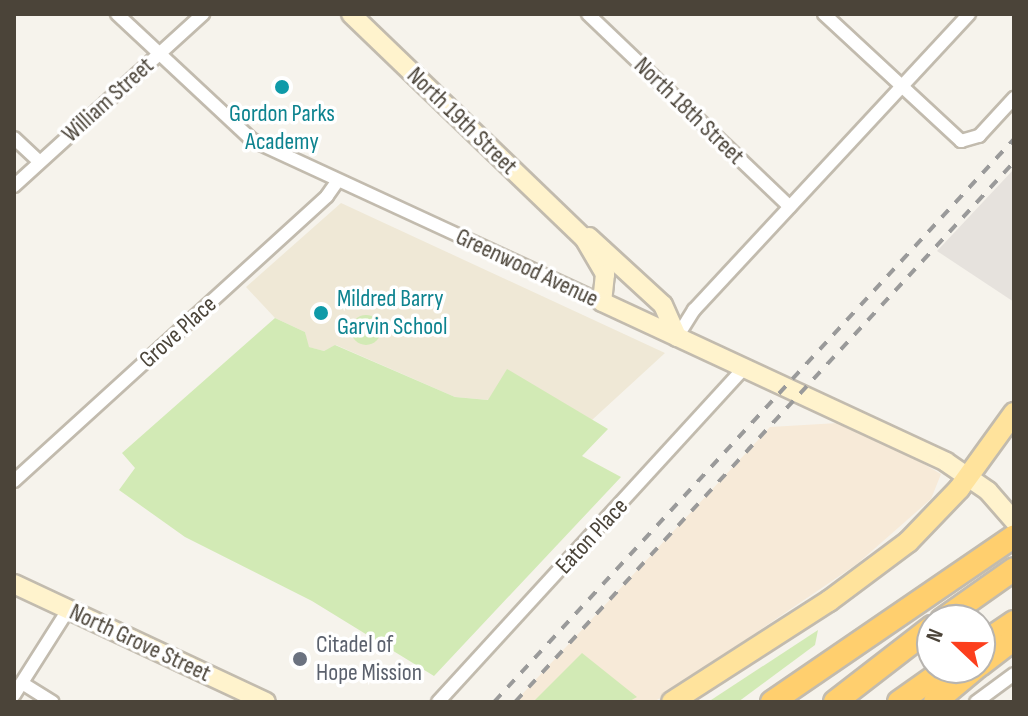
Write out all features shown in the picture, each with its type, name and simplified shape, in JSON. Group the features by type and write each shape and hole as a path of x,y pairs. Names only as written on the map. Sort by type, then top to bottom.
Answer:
{"highway":[{"path":"772,702 1012,524"},
{"path":"965,604 1014,569"},
{"path":"996,634 1014,622"},
{"path":"835,702 916,639"},
{"path":"996,652 1014,639"},
{"path":"899,702 924,684"},
{"path":"935,702 956,684"}],"main road":[{"path":"672,702 869,572 926,525 969,476 1014,413"}],"street":[{"name":"Greenwood Avenue","path":"117,14 247,137 969,476 1012,524"},
{"name":"William Street","path":"14,186 203,14"},
{"name":"North 19th Street","path":"351,14 574,228 607,250 663,305 677,337"},
{"name":"North 18th Street","path":"588,14 790,207"},
{"path":"824,14 952,136 966,142 979,136 1014,98"},
{"path":"677,337 694,310 969,14"},
{"path":"14,138 40,162"},
{"name":"Grove Place","path":"14,481 327,196 338,180"},
{"name":"North 19th Street","path":"574,228 605,274 602,302"},
{"name":"Eaton Place","path":"438,702 743,369"},
{"name":"North Grove Street","path":"14,584 266,702"},
{"path":"14,695 68,610"},
{"path":"976,702 1014,674"},
{"path":"22,683 53,702"}],"shaded area":[{"path":"1014,169 1014,302 937,251"},
{"path":"341,203 665,353 592,420 507,370 489,400 455,397 336,345 324,351 308,347 305,332 275,318 246,287"},
{"path":"822,405 941,474 931,499 857,564 654,702 515,702 770,427 838,423"}],"green space":[{"path":"366,315 376,320 381,330 376,340 366,345 356,340 351,330 356,320"},
{"path":"275,318 305,332 309,347 324,351 335,345 455,397 488,400 507,369 608,429 582,456 621,477 434,676 312,601 185,537 119,490 135,468 122,453"},
{"path":"818,630 815,645 738,702 708,702"},
{"path":"582,653 637,697 628,702 533,702"}],"railway":[{"path":"494,702 1014,139"},
{"path":"515,702 1014,162"}],"place":[{"name":"Gordon Parks Academy","path":"282,87"},
{"name":"Mildred Barry Garvin School","path":"321,313"},
{"name":"Citadel of Hope Mission","path":"300,659"}]}
